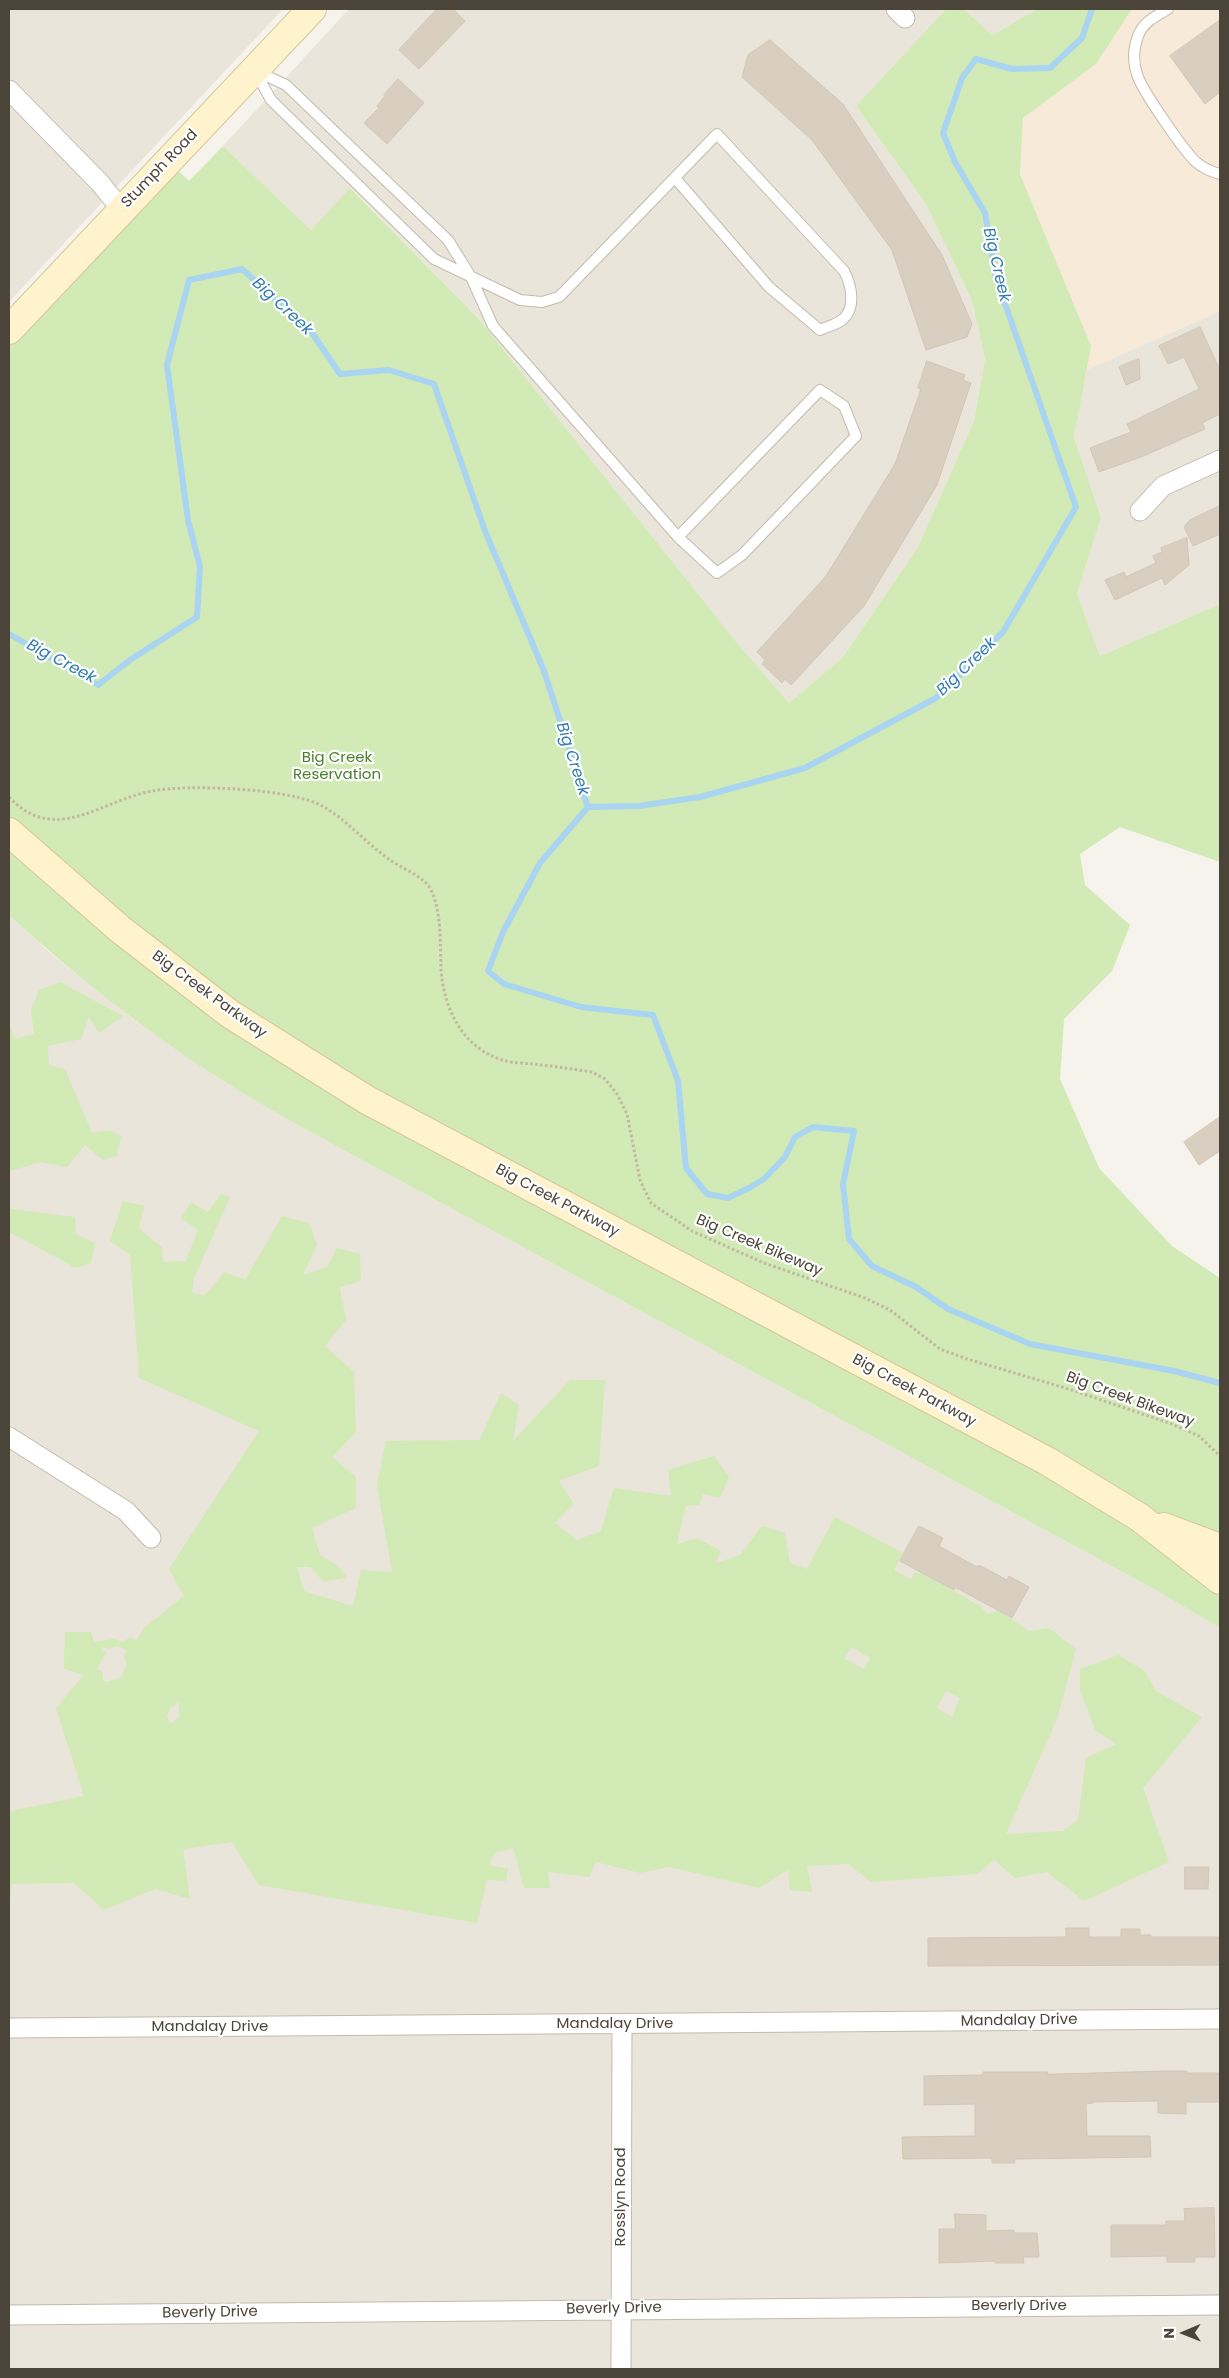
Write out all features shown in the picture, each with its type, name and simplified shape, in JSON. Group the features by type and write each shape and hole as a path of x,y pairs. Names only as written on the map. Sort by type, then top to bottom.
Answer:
{"street":[{"name":"Stumph Road","path":"9,330 121,209 312,9"},
{"path":"9,90 100,183 121,209"},
{"path":"1140,511 1163,486 1220,460"},
{"name":"Big Creek Parkway","path":"9,832 121,930 230,1014 367,1100 1047,1461 1139,1517 1220,1580"},
{"path":"9,1437 126,1511 151,1538"},
{"name":"Big Creek Parkway","path":"1139,1517 1220,1548"},
{"name":"Mandalay Drive","path":"9,2028 1220,2019"},
{"name":"Rosslyn Road","path":"621,2369 622,2024"},
{"name":"Beverly Drive","path":"9,2315 1220,2305"}],"lane":[{"path":"1168,9 1149,20 1142,27 1138,35 1134,55 1138,78 1186,150 1197,163 1220,174"},
{"path":"255,70 286,85 448,240 471,276 493,326 678,537 717,573 742,555 856,436 844,406 820,390 678,537"},
{"path":"255,70 271,100 434,259 520,300 542,302 559,297 674,178 717,134 844,271 850,284 851,303 844,319 820,330 769,287 674,178"}],"path":[{"name":"Big Creek Bikeway","path":"9,797 20,809 37,818 63,820 86,815 124,798 154,791 200,788 256,790 299,798 323,806 370,846 418,876 430,888 436,903 442,979 450,1013 465,1037 483,1052 503,1060 592,1072 605,1080 617,1094 627,1114 640,1180 652,1203 668,1216 692,1231 764,1263 864,1298 890,1310 940,1349 967,1359 1072,1390 1169,1423 1198,1436 1220,1456"}],"shaded area":[{"path":"9,9 283,9 9,302"},
{"path":"349,9 946,9 856,106 926,204 972,301 985,359 974,421 918,547 843,657 789,703 738,644 478,318 351,188 311,230 223,146"},
{"path":"964,9 1038,9 992,35"},
{"path":"1132,9 1220,9 1220,311 1086,370 1091,346 1020,174 1023,118 1096,64"},
{"path":"1220,311 1220,604 1100,656 1077,594 1101,516 1074,439 1086,370"},
{"path":"9,915 50,953 134,1020 222,1080 314,1134 1154,1589 1220,1628 1220,2369 9,2369"}],"green space":[{"name":"Big Creek Reservation","path":"946,9 964,9 992,35 1038,9 1132,9 1096,64 1023,118 1020,174 1091,346 1074,438 1101,517 1077,594 1100,656 1220,604 1220,862 1120,827 1080,854 1085,885 1130,925 1112,971 1064,1019 1060,1079 1099,1168 1172,1246 1220,1278 1220,1628 1154,1589 256,1101 194,1062 139,1023 59,960 9,915 9,312 168,161 189,181 223,146 311,230 350,188 478,318 738,644 789,703 843,657 918,547 974,421 985,359 972,301 926,204 856,106"},
{"path":"60,982 123,1016 99,1033 89,1017 81,1039 48,1046 49,1065 65,1069 92,1133 110,1130 121,1136 117,1156 103,1160 85,1145 67,1167 41,1162 10,1171 9,1022 15,1039 34,1034 31,1010 39,990"},
{"path":"221,1194 230,1197 194,1278 192,1293 205,1295 225,1272 245,1280 282,1216 309,1223 317,1245 303,1275 327,1267 337,1248 360,1254 361,1281 340,1287 346,1320 325,1346 354,1372 356,1432 332,1457 356,1477 356,1508 312,1528 320,1555 337,1565 347,1577 324,1582 310,1567 297,1567 304,1591 353,1606 361,1570 392,1572 377,1485 386,1441 479,1440 501,1393 519,1405 513,1441 570,1380 605,1380 599,1466 559,1481 574,1504 555,1523 577,1540 601,1531 614,1488 671,1496 668,1470 714,1456 729,1477 720,1498 703,1494 699,1505 686,1506 677,1544 697,1538 721,1551 716,1563 740,1555 762,1526 785,1533 790,1563 807,1569 835,1517 903,1553 894,1570 911,1579 915,1573 922,1573 980,1606 987,1614 999,1611 1029,1631 1049,1628 1076,1649 1057,1719 1006,1834 1063,1831 1078,1820 1086,1758 1116,1744 1095,1730 1080,1690 1080,1669 1118,1655 1144,1670 1156,1691 1202,1717 1143,1788 1169,1862 1084,1901 1047,1872 1015,1878 994,1860 977,1874 871,1882 848,1864 807,1866 812,1892 790,1890 788,1870 759,1888 669,1867 640,1873 596,1862 589,1877 548,1872 550,1888 524,1888 513,1848 495,1853 489,1865 508,1869 506,1881 487,1880 477,1923 259,1885 232,1842 183,1849 190,1899 155,1889 104,1910 74,1883 12,1884 9,1912 10,1811 84,1796 56,1708 84,1675 64,1669 65,1632 91,1632 94,1642 113,1639 123,1642 130,1637 137,1640 144,1628 184,1596 169,1569 259,1431 139,1378 130,1255 110,1241 123,1201 144,1206 139,1229 162,1247 163,1262 186,1261 198,1230 181,1218 191,1202 208,1212","holes":["117,1646 127,1650 124,1656 125,1667 120,1678 106,1682 103,1680 103,1672 97,1669 106,1653 102,1650 103,1647 108,1649","851,1647 870,1658 864,1669 845,1659","946,1691 960,1698 952,1717 937,1708","179,1702 179,1717 170,1724 167,1716 170,1708"]},
{"path":"9,1206 12,1209 75,1217 76,1234 95,1243 91,1263 76,1268 9,1232"}],"building":[{"path":"437,9 453,9 465,21 419,69 399,50"},
{"path":"1220,20 1220,92 1205,104 1170,56"},
{"path":"770,40 843,104 942,255 972,324 967,337 926,350 892,250 812,140 742,77 748,55"},
{"path":"398,79 424,103 387,144 364,123 379,108 377,106 384,95"},
{"path":"1200,327 1220,370 1220,414 1202,423 1205,429 1141,457 1099,472 1090,448 1131,432 1127,424 1199,389 1184,357 1168,364 1159,346"},
{"path":"1139,359 1140,379 1126,385 1119,367"},
{"path":"927,361 965,375 963,380 971,383 937,485 864,606 791,685 785,679 782,683 762,664 765,660 757,652 826,576 895,464 921,389 918,388"},
{"path":"1220,506 1220,534 1193,546 1184,527 1190,520"},
{"path":"1187,538 1189,565 1165,585 1162,578 1115,600 1105,580 1124,572 1126,577 1156,563 1153,556 1162,552 1161,548"},
{"path":"1220,1117 1220,1151 1199,1165 1184,1142"},
{"path":"919,1526 943,1538 939,1546 977,1567 979,1565 1007,1580 1009,1576 1029,1587 1012,1618 955,1587 954,1590 900,1561"},
{"path":"1185,1867 1209,1867 1208,1889 1185,1889"},
{"path":"1066,1928 1089,1928 1089,1937 1121,1937 1121,1929 1140,1929 1140,1935 1151,1935 1151,1937 1220,1937 1220,1965 928,1966 928,1938 1066,1937"},
{"path":"1166,2071 1220,2073 1220,2102 1186,2102 1186,2114 1158,2113 1158,2101 1093,2102 1086,2104 1087,2136 1150,2136 1151,2157 1015,2159 1015,2163 992,2163 992,2158 903,2159 902,2137 975,2136 975,2104 924,2105 924,2076 983,2075 983,2072 1048,2072 1047,2074"},
{"path":"1214,2208 1215,2257 1195,2257 1195,2262 1167,2262 1167,2256 1111,2257 1111,2225 1166,2225 1166,2221 1185,2221 1184,2209"},
{"path":"955,2214 986,2215 986,2231 1014,2230 1014,2233 1037,2233 1039,2257 1023,2257 1024,2263 995,2263 995,2261 939,2263 939,2229 955,2229"}],"waterway":[{"name":"Big Creek","path":"9,634 98,685 130,660 197,617 200,567 188,520 167,365 189,280 242,269 310,330 340,374 389,370 434,384 485,531 544,671 588,807 639,806 700,797 805,768 936,698 1003,632 1076,507 996,278 985,213 955,162 943,133 962,78 976,59 1012,69 1050,68 1082,38 1092,9"},
{"path":"588,807 540,863 503,932 488,971 504,984 581,1007 653,1015 678,1081 686,1168 707,1194 728,1198 764,1179 785,1157 795,1137 813,1127 854,1131 843,1184 849,1239 872,1266 916,1287 948,1309 1030,1344 1174,1371 1220,1383"}]}
